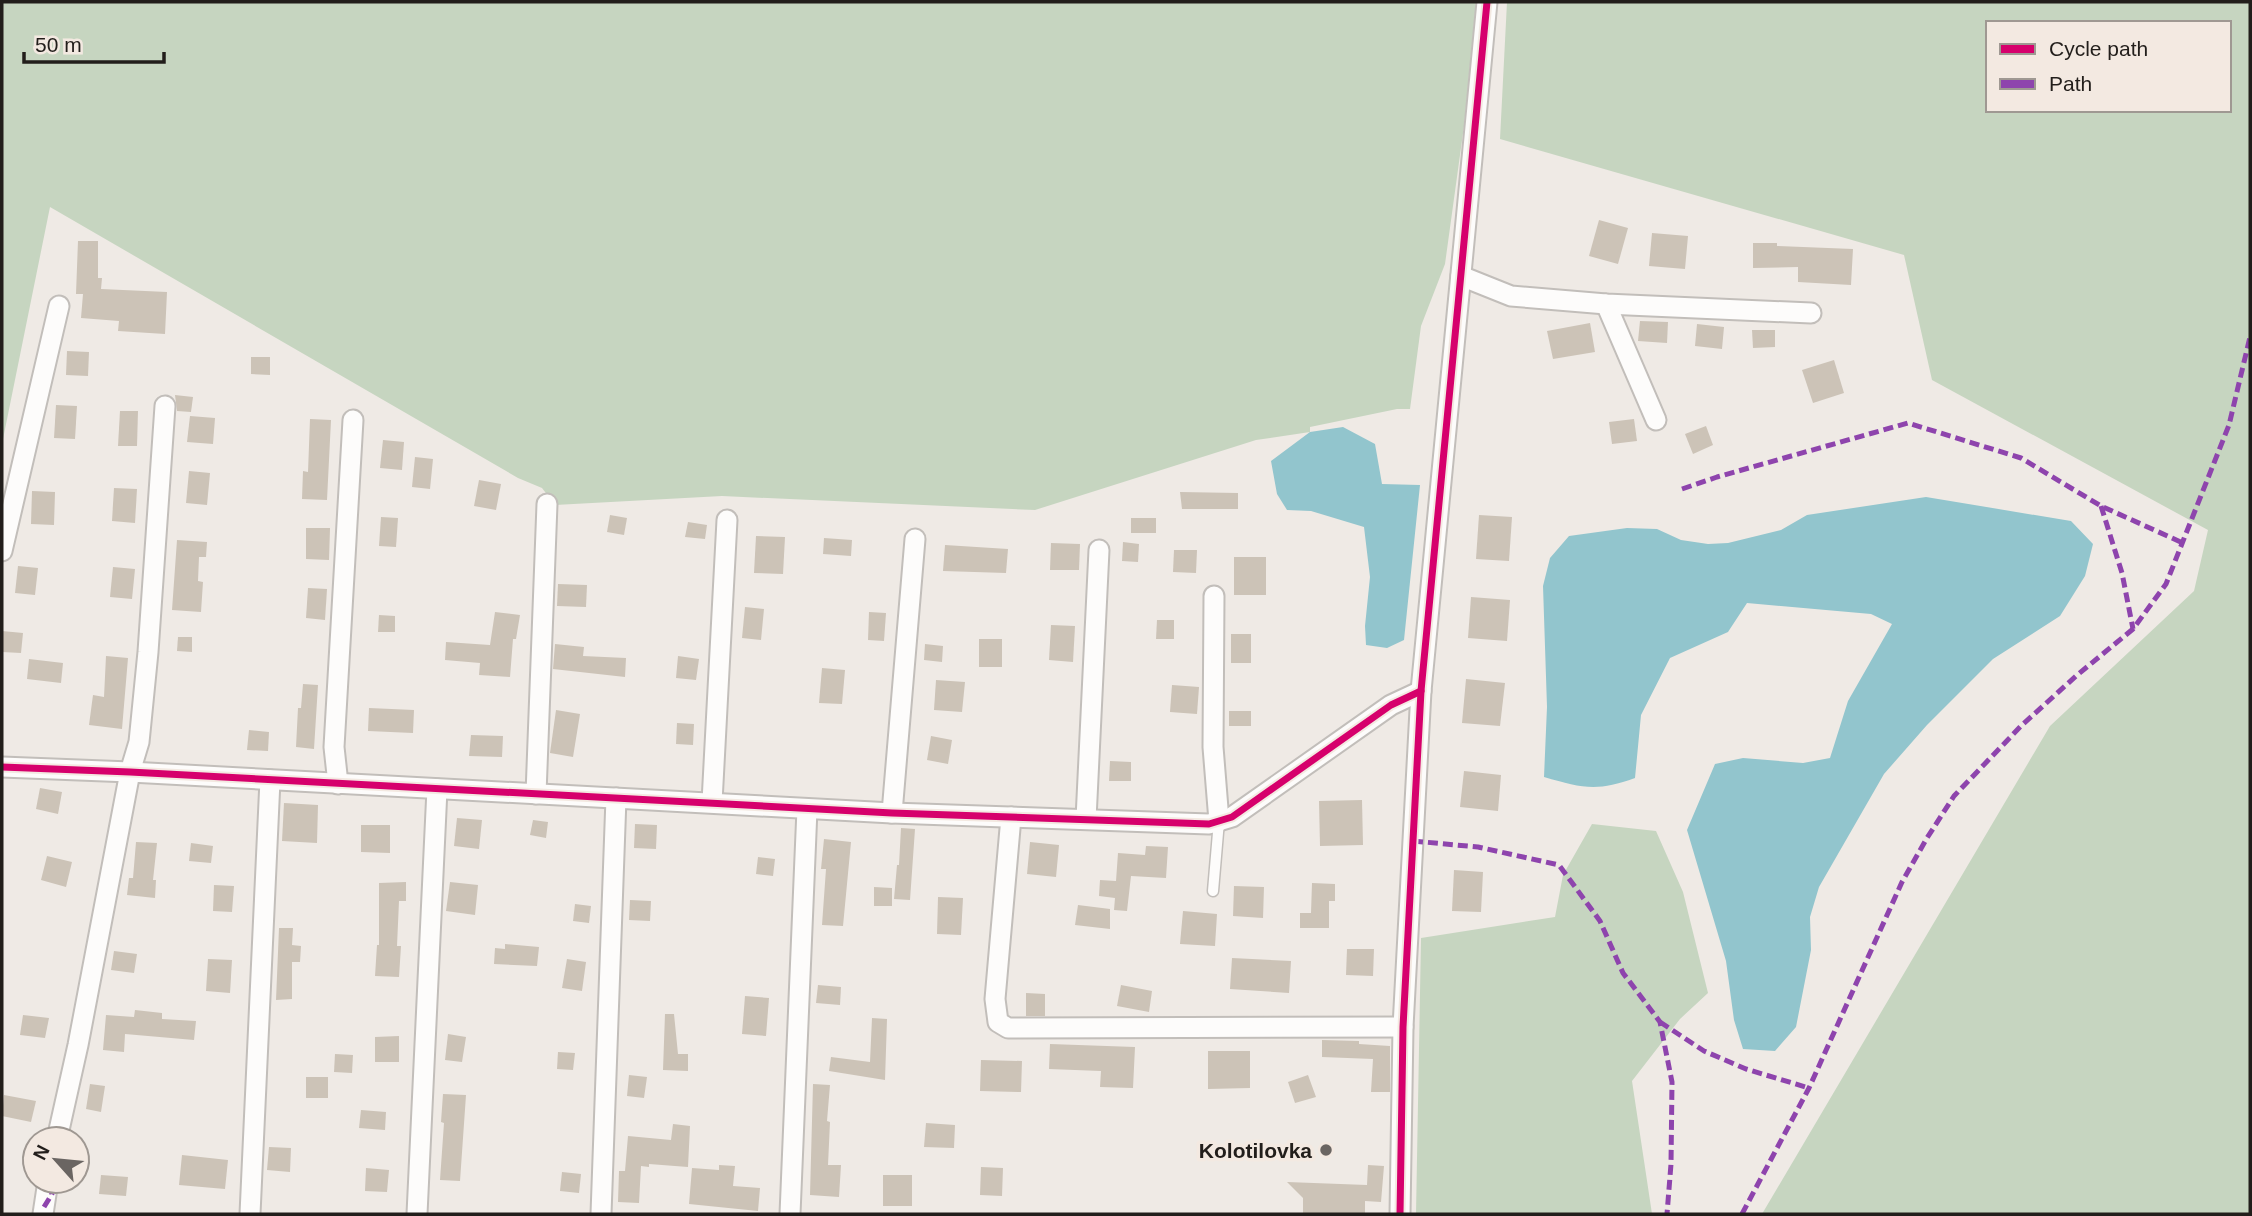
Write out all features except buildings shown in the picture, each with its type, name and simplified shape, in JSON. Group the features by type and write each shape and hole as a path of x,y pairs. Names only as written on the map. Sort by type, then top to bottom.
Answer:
{"street":[{"path":"1400,1214 1404,1027 1421,691 1487,2"},
{"path":"1461,276 1511,296 1606,304 1811,313"},
{"path":"1606,304 1656,420"},
{"path":"2,551 59,306"},
{"path":"60,1125 130,772 139,742 165,406"},
{"path":"338,784 334,747 353,420"},
{"path":"536,794 547,504"},
{"path":"712,802 727,520"},
{"path":"892,813 915,539"},
{"path":"1086,819 1099,550"},
{"path":"1214,596 1213,747 1219,821"},
{"path":"2,767 807,809 1086,819 1174,825 1209,824 1232,817 1391,705 1421,691"},
{"path":"250,1214 270,780"},
{"path":"417,1214 436,789"},
{"path":"601,1214 616,798"},
{"path":"790,1214 807,809"},
{"path":"1010,817 995,999 998,1022 1008,1028 1404,1027"},
{"path":"43,1214 46,1195"}],"lane":[{"path":"1213,891 1219,821"}],"green space":[{"path":"2,2 1476,2 1464,126 1445,264 1421,326 1410,409 1397,409 1310,427 1310,432 1256,440 1035,510 722,496 555,505 542,488 518,478 50,207 2,444"},
{"path":"1507,2 2250,2 2250,1214 1762,1214 2050,726 2194,591 2208,530 1932,380 1904,255 1500,139"},
{"path":"1592,824 1656,831 1683,892 1708,993 1680,1019 1632,1081 1652,1214 1416,1214 1421,938 1555,917 1563,875"}],"water":[{"path":"1343,427 1375,444 1382,484 1420,485 1404,640 1387,648 1366,645 1365,626 1370,577 1364,527 1311,511 1287,510 1277,494 1271,461 1310,432"},
{"path":"1926,497 2071,521 2093,544 2085,576 2060,616 1993,659 1927,725 1884,774 1819,887 1810,917 1811,950 1796,1027 1775,1051 1743,1049 1734,1020 1726,961 1687,830 1715,764 1743,758 1803,763 1830,758 1848,701 1892,624 1871,614 1747,603 1728,632 1670,658 1641,715 1635,778 1600,787 1579,786 1544,777 1547,707 1543,586 1550,558 1569,536 1627,528 1657,529 1681,540 1708,544 1728,543 1781,530 1807,515"}],"marked path":[{"path":"1742,1214 1809,1088 1902,882 1954,796 2021,726 2133,629 2166,584 2229,425 2250,337"},
{"path":"1682,489 1908,423 2021,458 2101,506 2183,543"},
{"path":"2101,506 2122,573 2133,629"},
{"path":"1413,841 1478,847 1559,865 1600,921 1623,973 1660,1022 1672,1082 1671,1164 1667,1214"},
{"path":"1660,1022 1704,1051 1746,1069 1809,1088"},
{"path":"44,1207 51,1195"}],"cycle path":[{"path":"1400,1214 1403,1027 1421,691 1487,2"},
{"path":"2,767 892,813 1209,824 1232,817 1391,705 1421,691"}],"place":[{"name":"Kolotilovka","path":"1326,1150"}]}
